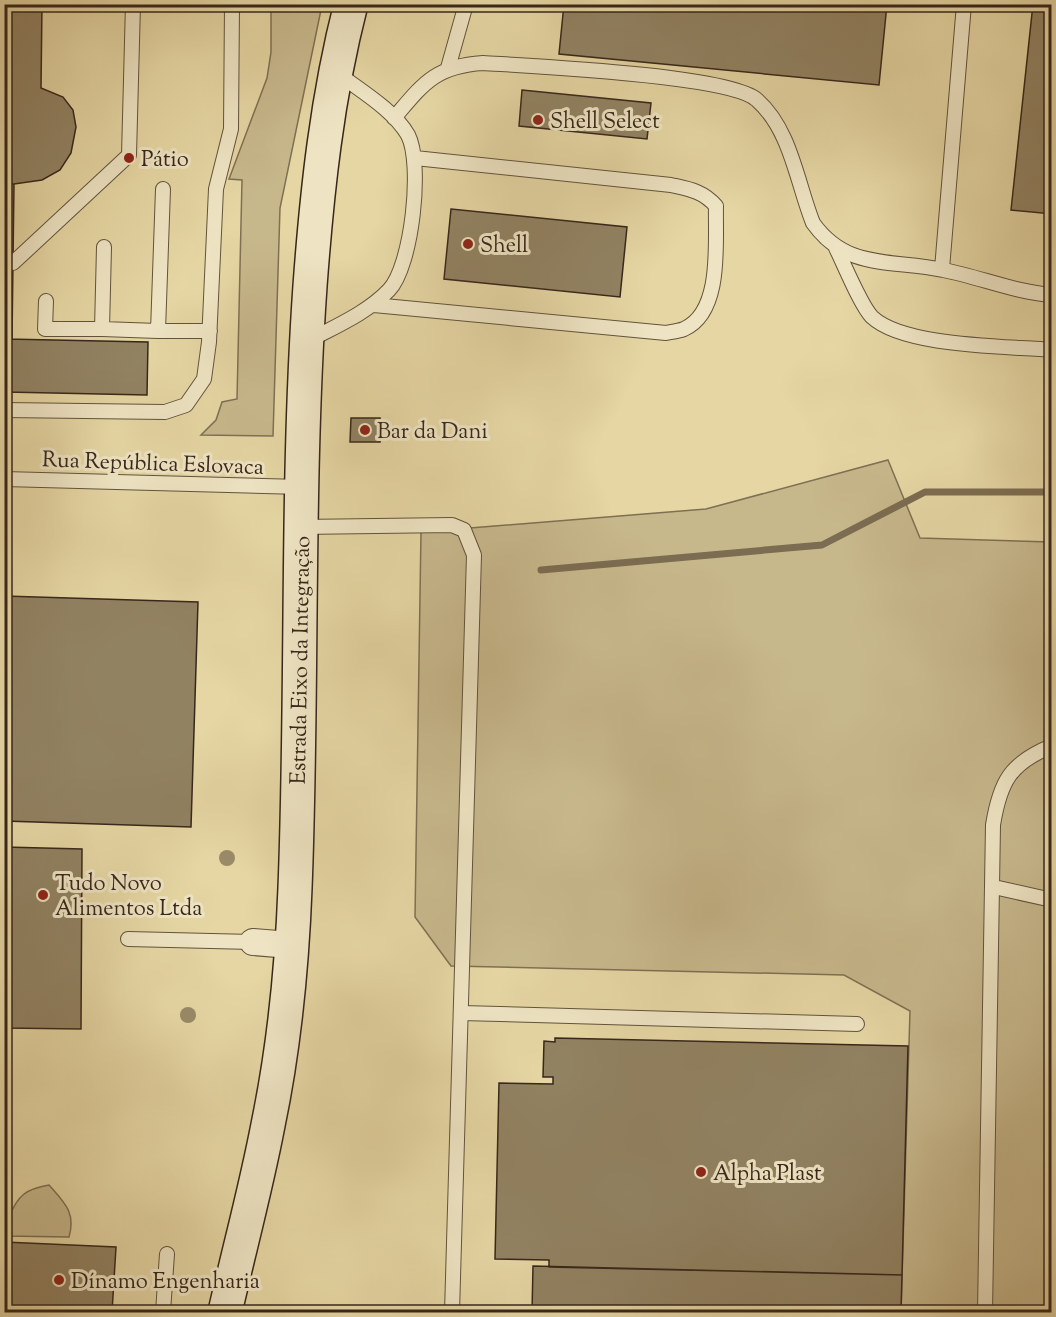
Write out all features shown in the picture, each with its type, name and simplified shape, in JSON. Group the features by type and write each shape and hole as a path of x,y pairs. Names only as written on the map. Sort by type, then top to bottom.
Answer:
{"main road":[{"name":"Estrada Eixo da Integração","path":"225,1312 269,1125 286,1002 295,891 299,732 300,527 306,342 318,179 335,71 351,4"}],"street":[{"path":"253,942 290,945"}],"lane":[{"path":"13,263 129,155 133,4"},
{"path":"4,410 154,412 183,408 195,395 204,379 210,331 216,189 231,129 232,4"},
{"path":"448,68 466,4"},
{"path":"942,269 964,4"},
{"path":"394,118 426,81 448,68 483,63 644,75 730,87 750,94 775,121 813,223 823,237 836,248 875,262 942,269 1025,293 1052,295"},
{"path":"306,342 374,305 392,288 407,246 413,208 415,158 408,135 394,118 335,71"},
{"path":"374,305 666,333 686,328 696,319 707,305 714,286 716,206 708,197 696,190 659,183 415,158"},
{"path":"158,331 163,189"},
{"path":"102,329 104,247"},
{"path":"836,248 870,315 888,329 917,338 1052,350"},
{"path":"46,301 45,329 210,331"},
{"name":"Rua República Eslovaca","path":"4,479 301,487"},
{"path":"300,527 440,523 464,530 474,555 452,1312"},
{"path":"985,1312 994,887 993,825 1002,787 1010,773 1019,763 1052,746"},
{"path":"994,887 1052,900"},
{"path":"128,939 253,942"},
{"path":"461,1013 857,1024"},
{"path":"163,1312 167,1254"}],"shaded area":[{"path":"271,5 322,5 280,208 273,436 201,435 216,420 222,402 237,399 242,180 229,179 267,78 271,52"},
{"path":"888,460 920,538 1051,542 1051,1312 901,1312 910,1011 844,975 451,966 415,917 421,532 706,509"},
{"path":"49,1185 68,1209 71,1221 69,1237 5,1236 5,1217 9,1217 20,1198 29,1191"}],"building":[{"path":"4,4 42,4 41,88 63,97 73,110 76,127 71,153 60,170 42,180 14,184 4,184"},
{"path":"564,4 887,4 879,85 559,54"},
{"path":"1033,4 1052,4 1052,214 1011,210"},
{"path":"522,90 651,103 647,139 519,126"},
{"path":"4,184 14,184 12,339 6,339 5,392"},
{"path":"451,209 627,227 620,297 444,279"},
{"path":"6,339 148,342 147,395 5,392"},
{"name":"Bar da Dani","path":"351,418 380,418 380,442 350,442"},
{"path":"4,596 198,602 191,827 4,821"},
{"name":"Tudo Novo Alimentos Ltda","path":"4,847 82,849 81,1029 4,1028"},
{"name":"Alpha Plast","path":"555,1038 908,1046 902,1275 549,1267 549,1260 495,1259 499,1083 553,1084 553,1077 543,1077 544,1041 555,1042"},
{"name":"Dínamo Engenharia","path":"4,1242 116,1247 112,1312 4,1312"},
{"path":"533,1266 902,1275 901,1312 532,1312"}],"waterway":[{"path":"541,570 822,545 925,492 1052,492"}],"place":[{"name":"Shell Select","path":"538,120"},
{"name":"Pátio","path":"129,158"},
{"name":"Shell","path":"468,244"},
{"name":"Bar da Dani","path":"365,430"},
{"name":"Tudo Novo Alimentos Ltda","path":"43,895"},
{"name":"Alpha Plast","path":"701,1172"},
{"name":"Dínamo Engenharia","path":"59,1280"}]}
